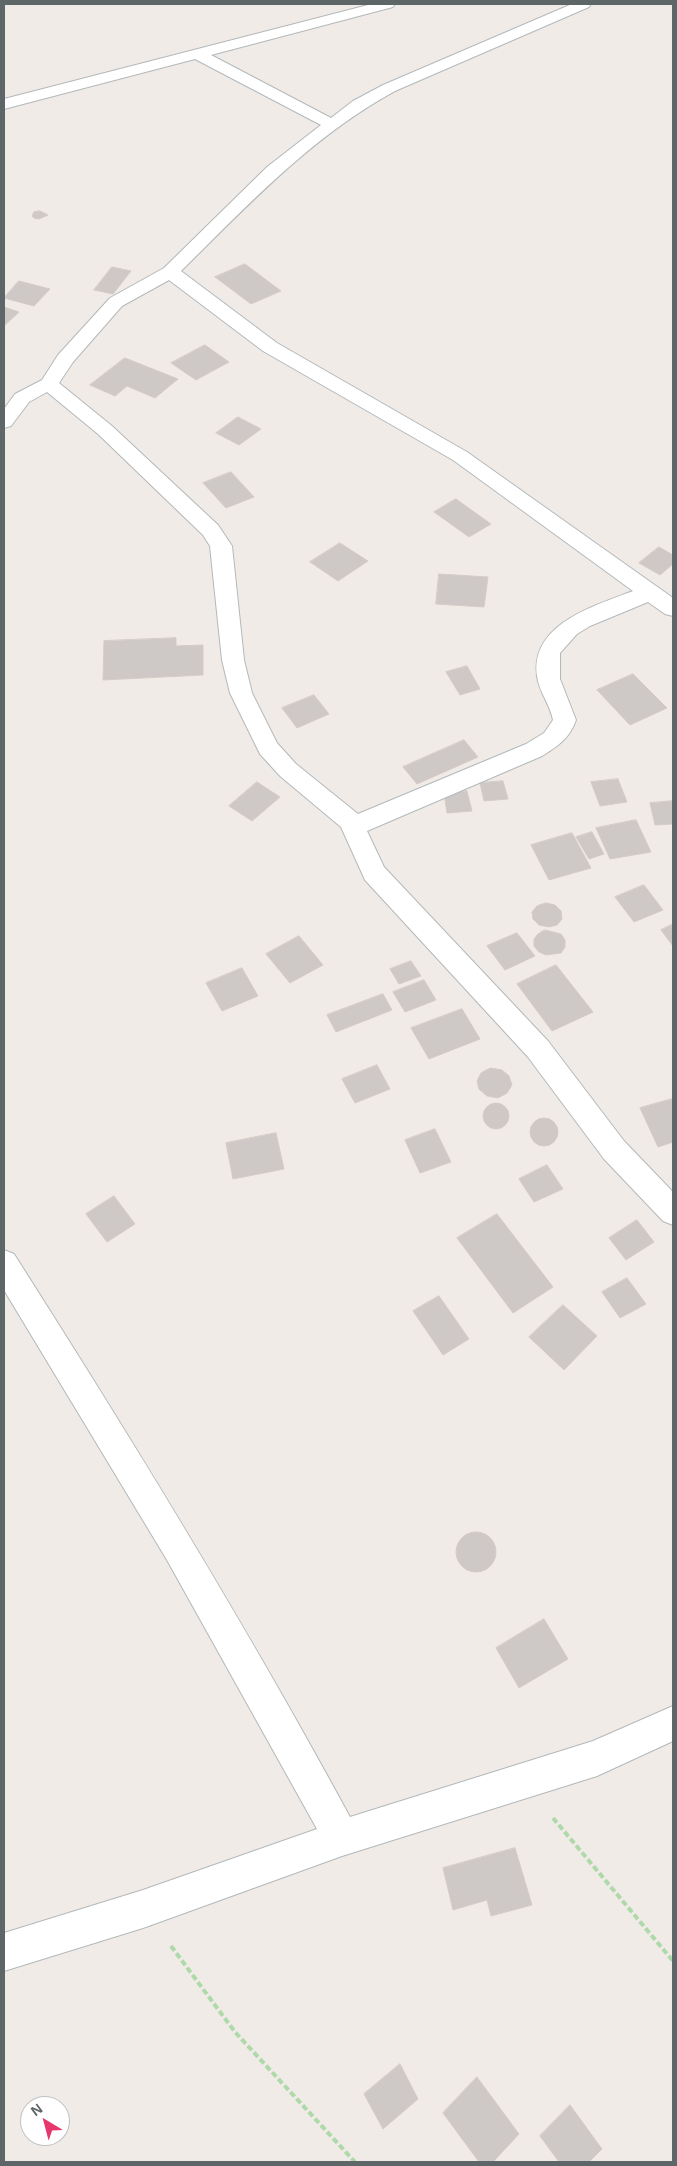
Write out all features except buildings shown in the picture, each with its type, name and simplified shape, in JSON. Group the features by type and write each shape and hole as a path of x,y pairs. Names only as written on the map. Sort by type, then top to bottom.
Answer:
{"street":[{"path":"4,104 388,4"},
{"path":"4,422 22,398 50,384 65,359 116,302 170,272 273,171 372,95 584,4"},
{"path":"197,54 333,125"},
{"path":"170,272 270,347 401,425 460,456 673,609"},
{"path":"50,384 105,430 211,530 221,546 233,660 241,694 268,748 288,770 343,814 353,827 374,873 396,900 538,1049 614,1150 673,1212"},
{"path":"353,827 525,754 553,739 562,728 565,717 560,702 547,678 548,652 562,635 588,618 651,592"},
{"path":"4,1264 77,1379 200,1582 297,1752 342,1838"},
{"path":"4,1952 143,1909 342,1838 597,1758 673,1723"}],"path":[{"path":"522,1781 673,1961"},
{"path":"143,1909 235,2032 355,2162"}]}
